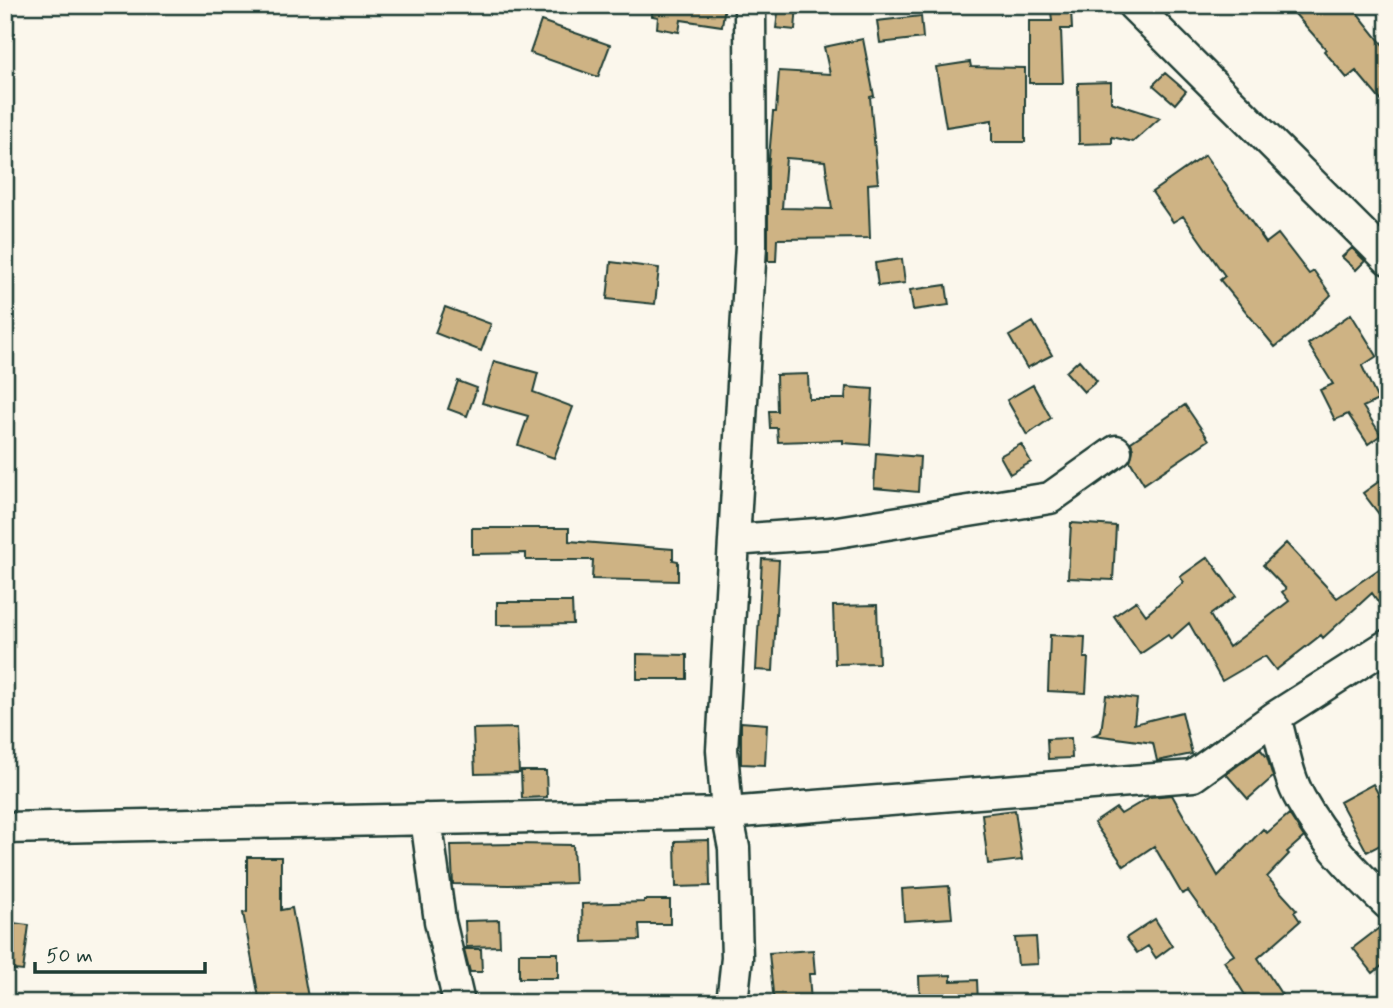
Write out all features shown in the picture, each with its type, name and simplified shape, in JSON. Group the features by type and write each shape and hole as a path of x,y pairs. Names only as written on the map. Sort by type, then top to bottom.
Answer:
{"street":[{"path":"732,1003 737,958 734,848 727,813 722,750 751,245 750,5"},
{"path":"1133,5 1388,259"},
{"path":"734,540 831,533 1050,498 1116,451"},
{"path":"5,828 727,813 1193,775 1388,645"},
{"path":"1275,718 1300,799 1346,864 1388,904"},
{"path":"426,819 440,921 459,1003"}],"building":[{"path":"652,5 725,5 722,26 681,20 679,32 657,28 658,17 652,16"},
{"path":"779,5 797,5 795,30 776,28"},
{"path":"1287,5 1351,5 1388,51 1388,109 1356,71 1347,78 1324,51 1326,49"},
{"path":"1071,10 1072,29 1061,29 1063,83 1029,83 1029,21 1052,21 1051,11"},
{"path":"921,16 923,38 880,43 877,21"},
{"path":"541,21 610,45 598,77 530,53"},
{"path":"863,39 874,96 870,97 878,183 868,184 870,238 777,239 776,261 768,261 768,169 779,71 830,74 824,47","holes":["786,158 825,161 832,209 782,208"]},
{"path":"970,62 971,67 1025,68 1025,142 992,142 992,120 946,127 936,67"},
{"path":"1165,73 1186,91 1175,104 1153,85"},
{"path":"1111,82 1111,102 1160,118 1133,142 1112,137 1112,143 1079,144 1078,83"},
{"path":"1205,155 1266,243 1278,234 1309,274 1314,271 1331,295 1275,347 1220,280 1225,276 1183,216 1173,222 1152,192"},
{"path":"1352,248 1365,261 1356,270 1342,257"},
{"path":"902,259 905,283 878,286 875,263"},
{"path":"611,262 659,268 655,304 607,299"},
{"path":"946,285 949,305 913,310 910,290"},
{"path":"445,307 491,324 481,351 435,333"},
{"path":"1351,314 1377,356 1362,366 1378,400 1363,407 1381,435 1368,444 1348,414 1335,420 1320,390 1333,384 1308,344"},
{"path":"1033,322 1052,355 1027,368 1009,336"},
{"path":"1079,360 1097,381 1084,392 1066,372"},
{"path":"494,361 538,373 533,392 573,407 554,458 518,445 528,416 482,403"},
{"path":"808,374 809,399 845,399 846,387 873,389 870,445 843,443 843,440 778,442 777,428 770,428 769,411 777,411 776,375"},
{"path":"458,381 477,388 467,416 448,409"},
{"path":"1033,385 1051,418 1027,435 1007,400"},
{"path":"1185,405 1209,440 1144,484 1130,461 1133,450 1131,442"},
{"path":"1021,444 1031,462 1010,474 1000,456"},
{"path":"876,453 920,457 918,492 874,488"},
{"path":"1388,475 1388,526 1363,493"},
{"path":"1071,523 1116,526 1113,580 1068,578"},
{"path":"472,528 569,528 569,541 673,549 673,560 678,561 678,581 592,579 593,560 526,560 526,553 472,554"},
{"path":"1286,543 1337,598 1388,563 1388,616 1372,593 1323,638 1321,635 1276,670 1265,656 1222,681 1189,623 1171,639 1168,635 1140,654 1114,616 1136,601 1146,615 1184,582 1180,577 1208,557 1236,596 1210,615 1229,647 1289,601 1282,592 1286,589 1263,565"},
{"path":"762,559 779,560 773,671 756,670"},
{"path":"497,602 572,602 573,624 497,625"},
{"path":"877,605 879,663 835,664 833,606"},
{"path":"1050,635 1085,637 1084,658 1088,658 1086,693 1048,691"},
{"path":"637,654 687,655 687,679 637,679"},
{"path":"1106,695 1137,699 1134,724 1182,712 1192,754 1157,761 1153,743 1094,735 1101,732"},
{"path":"741,722 767,724 765,765 741,764"},
{"path":"517,728 519,773 475,774 473,729"},
{"path":"1071,738 1072,758 1048,759 1047,739"},
{"path":"1260,749 1267,757 1273,777 1248,799 1226,774"},
{"path":"521,771 546,771 547,797 522,798"},
{"path":"1373,784 1388,812 1388,841 1367,852 1340,802"},
{"path":"1172,795 1218,876 1263,829 1267,833 1289,814 1304,837 1287,852 1289,854 1267,877 1297,910 1294,912 1300,921 1258,958 1287,1003 1250,1003 1224,961 1234,955 1188,891 1182,894 1154,846 1124,866 1094,823 1116,808 1121,814 1150,797"},
{"path":"1015,810 1022,860 988,864 982,814"},
{"path":"709,840 710,886 676,887 675,841"},
{"path":"451,845 573,845 575,883 453,884"},
{"path":"247,857 281,857 281,910 292,908 309,1003 260,1003 243,913 247,912"},
{"path":"949,886 952,918 904,921 902,889"},
{"path":"670,900 670,924 639,924 640,940 583,942 582,904"},
{"path":"1155,919 1172,946 1156,958 1148,946 1137,953 1126,938"},
{"path":"499,920 500,946 466,947 465,921"},
{"path":"5,922 29,925 23,971 5,969"},
{"path":"1379,928 1388,938 1388,961 1373,973 1353,948"},
{"path":"1036,937 1038,964 1018,965 1015,938"},
{"path":"464,949 481,949 482,972 470,972"},
{"path":"813,950 815,974 809,974 811,1003 774,1003 769,953"},
{"path":"519,953 558,953 558,978 519,978"},
{"path":"951,975 951,981 977,980 978,1003 920,1003 919,976"}]}
